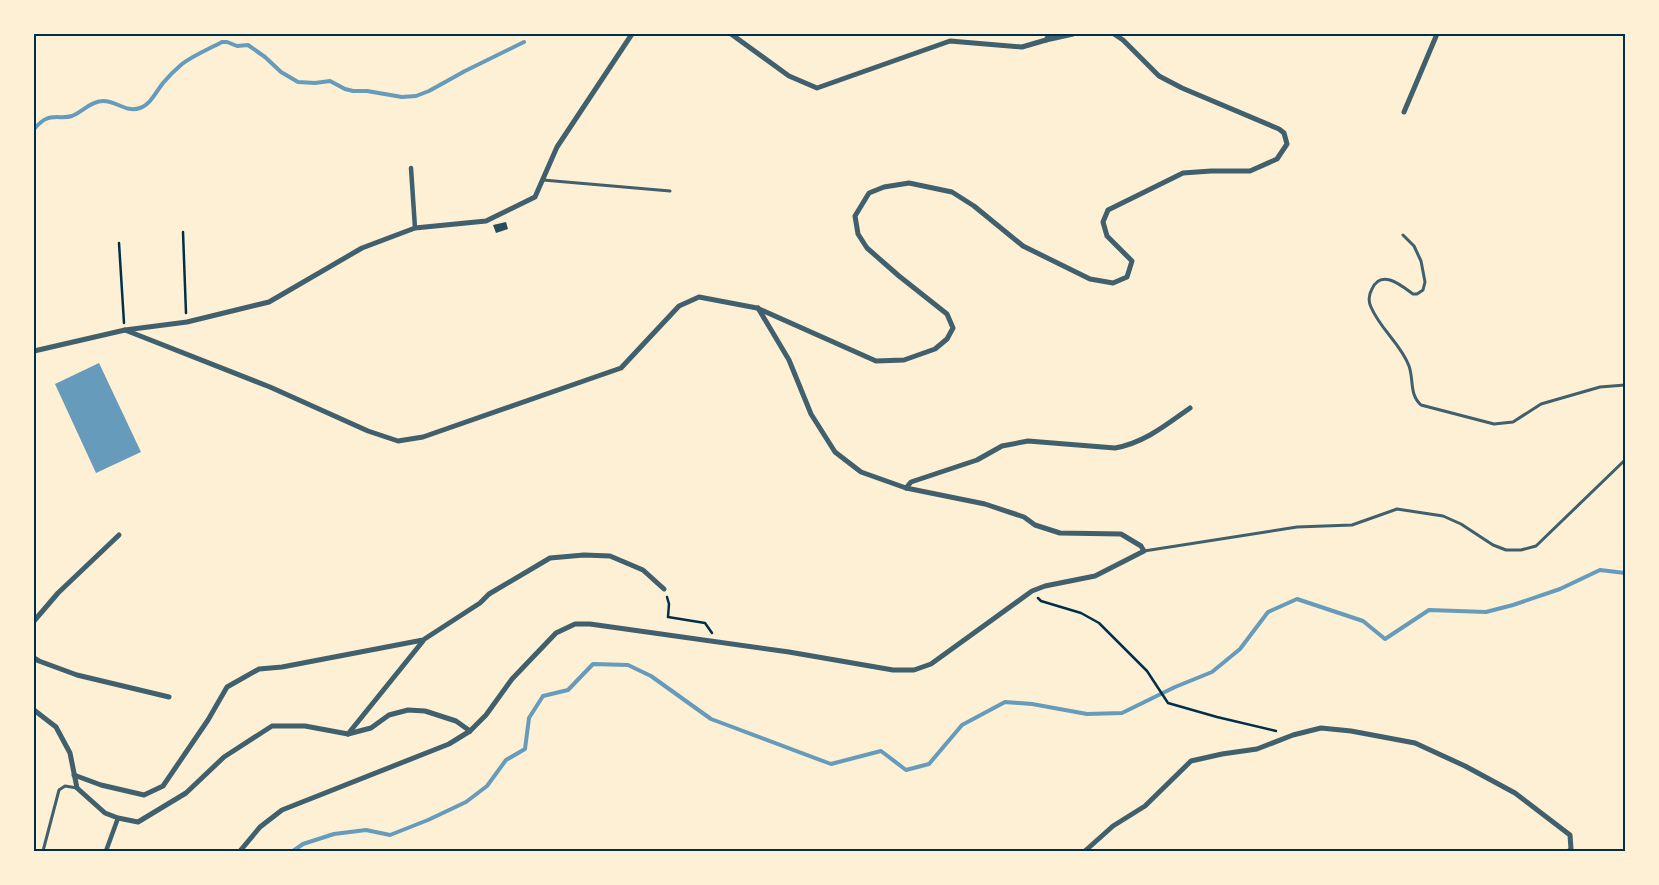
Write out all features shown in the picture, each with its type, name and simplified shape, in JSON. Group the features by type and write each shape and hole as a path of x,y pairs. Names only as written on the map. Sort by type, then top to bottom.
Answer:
{"street":[{"path":"34,351 125,330 187,322 269,302 362,248 415,228 486,221 535,197 557,147 632,34"},
{"path":"731,34 789,76 817,88 950,41 1022,47 1073,34"},
{"path":"1046,40 1050,34"},
{"path":"125,330 270,387 368,431 398,441 423,437 621,368 679,306 700,297 758,308 876,361 904,360 935,349 947,340 952,328 947,314 866,248 858,234 855,216 869,193 884,187 909,183 952,192 974,206 1023,246 1090,279 1113,283 1127,277 1132,261 1107,236 1103,222 1108,210 1183,173 1250,171 1277,159 1287,144 1284,133 1279,129 1182,88 1159,76 1123,40 1114,34"},
{"path":"1404,112 1437,34"},
{"path":"411,168 415,228"},
{"path":"240,851 260,827 282,810 449,744 470,730 486,715 512,679 556,633 575,624 590,624 789,652 893,670 914,670 931,664 1032,591 1045,586 1094,576 1144,551 1140,546 1121,534 1060,533 1035,525 1024,516 985,504 906,488 861,472 835,452 811,414 788,360 758,308"},
{"path":"906,488 910,482 977,460 1002,446 1028,441 1115,448 1126,446 1144,439 1190,408"},
{"path":"34,621 58,593 119,535"},
{"path":"348,734 423,640 480,603 489,594 550,558 584,554 610,556 643,570 664,589"},
{"path":"74,775 101,785 144,795 163,786 208,720 227,687 259,669 282,667 423,640"},
{"path":"34,658 77,676 169,697"},
{"path":"34,710 56,727 70,753 77,788 105,814 138,822 186,793 224,757 272,726 305,726 348,734 371,728 388,715 408,710 425,711 456,721 470,730"},
{"path":"1086,851 1113,826 1146,806 1191,762 1222,754 1257,749 1292,735 1321,728 1351,731 1415,743 1465,766 1515,793 1570,835 1571,849 1569,851"},
{"path":"106,851 118,818"}],"lane":[{"path":"542,180 670,191"},
{"path":"1403,235 1414,246 1421,261 1425,282 1423,290 1414,294 1394,281 1380,280 1376,282 1370,291 1369,302 1382,328 1406,359 1411,375 1412,391 1414,397 1421,405 1494,424 1506,424 1519,420 1541,404 1600,387 1625,385"},
{"path":"1144,551 1297,527 1352,524 1397,510 1443,516 1460,524 1493,545 1506,550 1520,550 1536,546 1625,460"},
{"path":"43,851 60,790 65,786 77,788"}],"path":[{"path":"183,232 187,322"},
{"path":"119,243 125,330"},
{"path":"664,589 668,604 668,617 705,624 718,642"},
{"path":"1032,591 1041,601 1081,613 1099,623 1147,671 1168,703 1292,735"}],"water":[{"path":"99,363 141,452 96,473 55,384"}],"building":[{"path":"506,222 508,229 496,233 493,225"}],"waterway":[{"path":"34,129 46,119 72,116 99,101 113,103 130,109 140,108 150,101 167,78 182,64 222,42 237,46 248,45 281,72 298,82 315,83 330,81 353,91 367,91 402,97 416,96 429,91 524,42"},
{"path":"293,851 303,844 334,834 366,830 390,835 466,802 487,786 506,760 525,749 529,718 543,696 568,690 593,664 628,665 651,676 711,719 831,764 881,751 906,770 929,764 962,725 1005,702 1032,704 1087,714 1122,713 1175,687 1212,672 1240,649 1268,612 1297,599 1363,621 1385,639 1429,610 1486,612 1560,589 1600,570 1625,573"}]}
